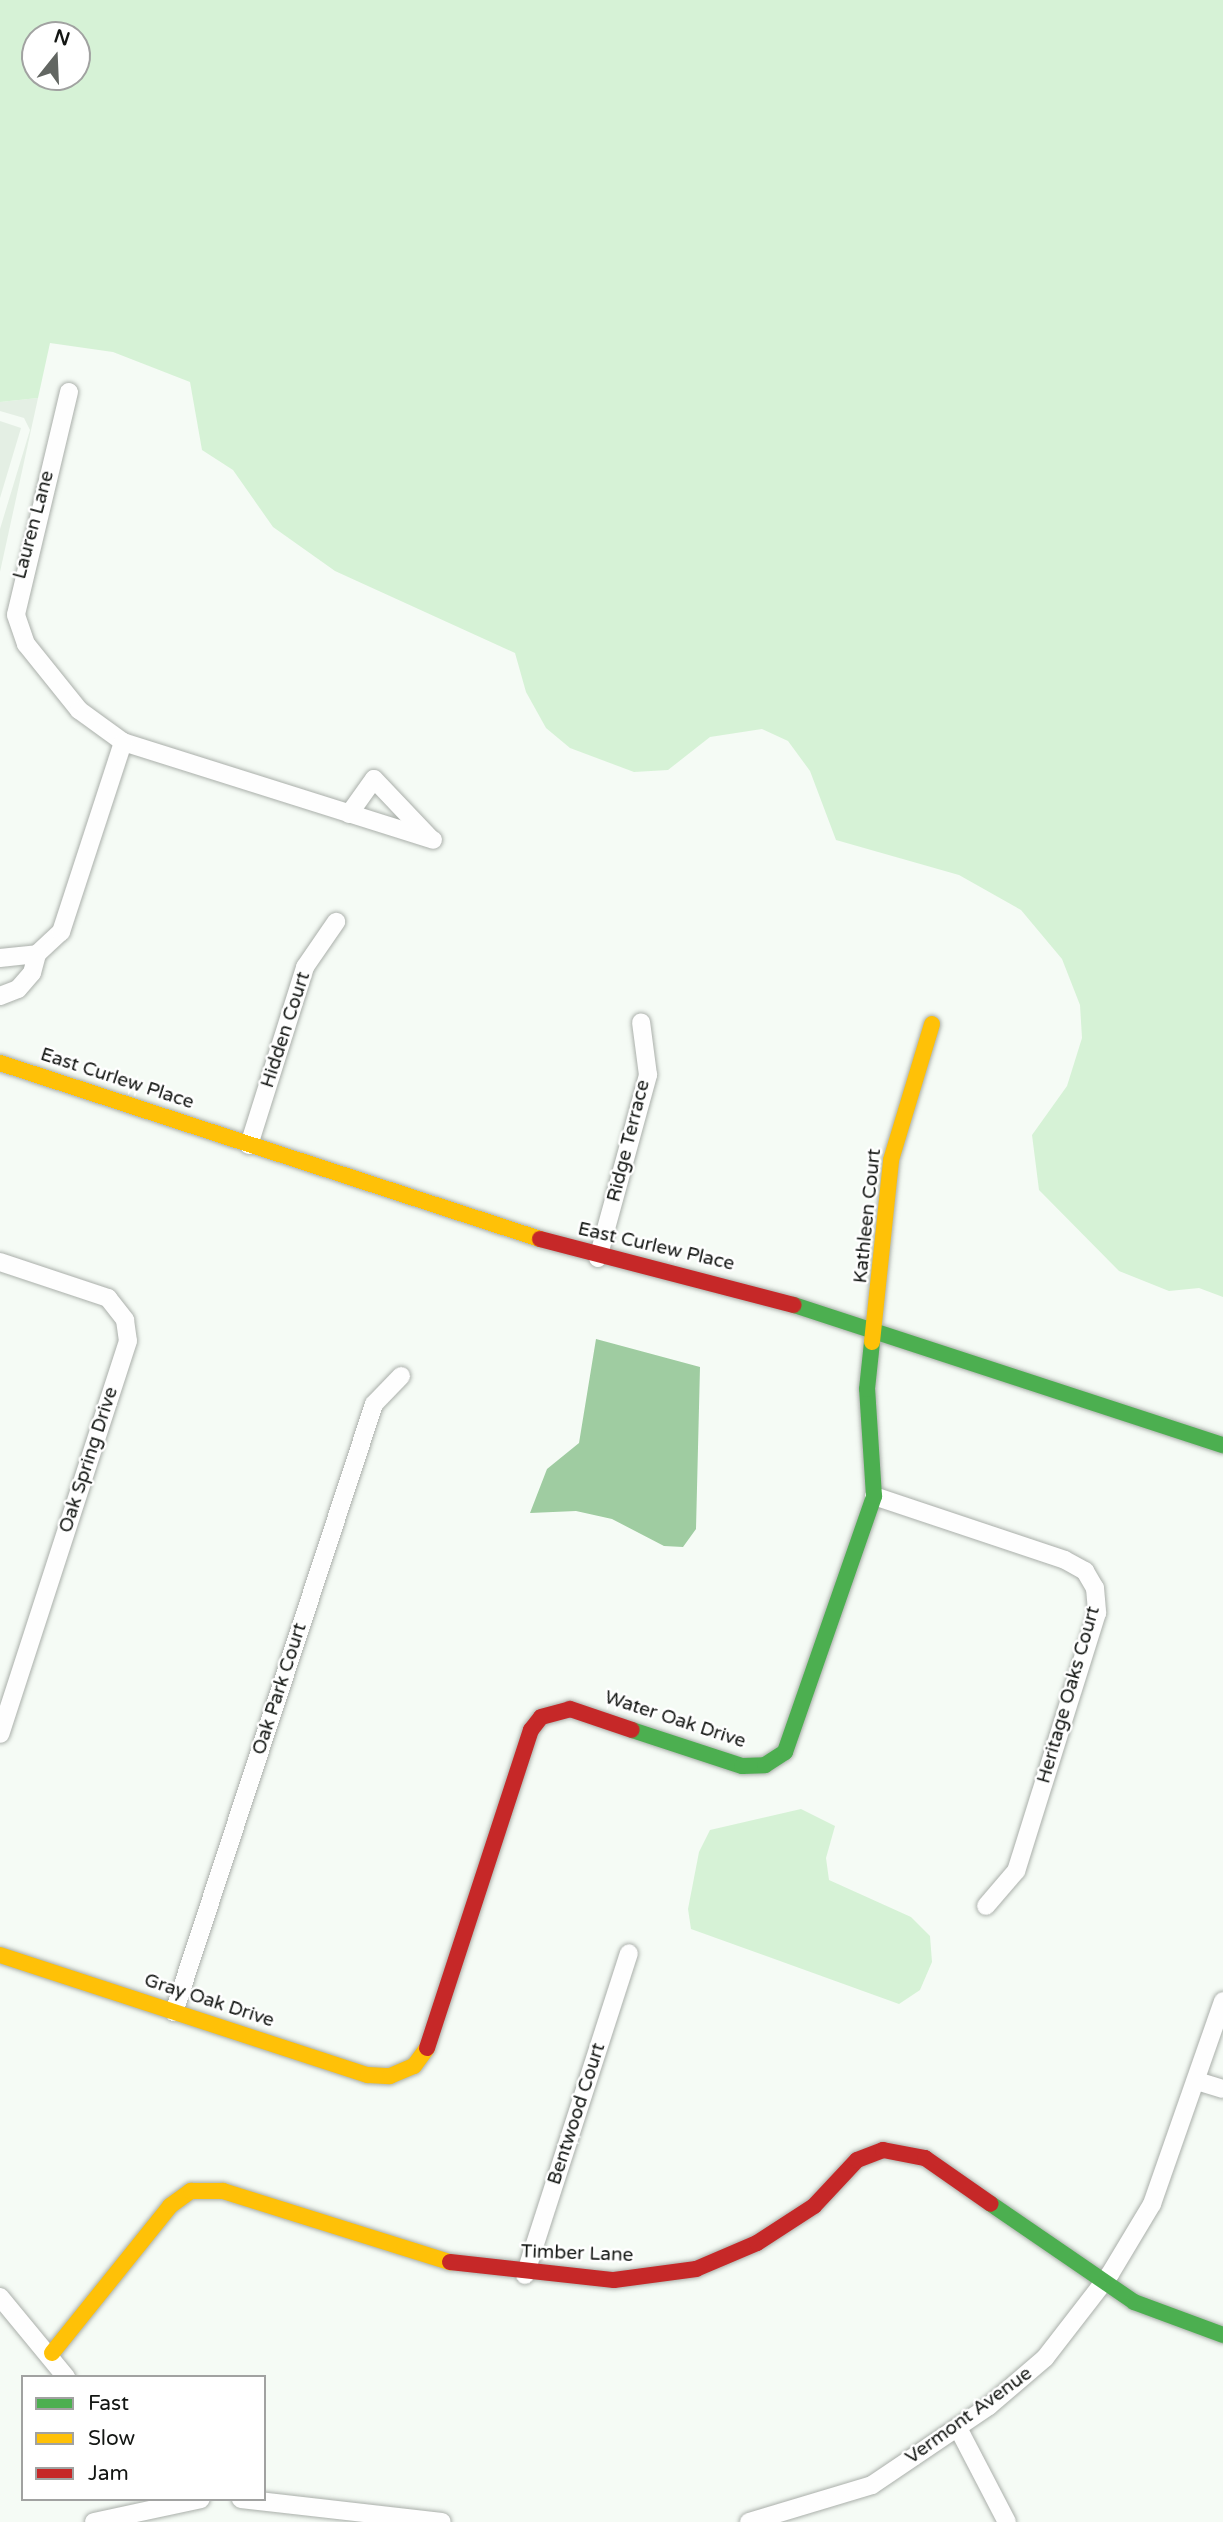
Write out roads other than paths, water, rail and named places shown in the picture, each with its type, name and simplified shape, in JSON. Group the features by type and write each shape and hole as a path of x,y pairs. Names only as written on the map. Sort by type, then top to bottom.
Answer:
{"street":[{"name":"Lauren Lane","path":"69,392 16,615 26,644 79,710 123,742 349,814"},
{"path":"0,996 33,973 37,954 61,932 123,742"},
{"name":"Hidden Court","path":"249,1144 305,967 336,922"},
{"path":"0,958 37,954"},
{"name":"Ridge Terrace","path":"598,1258 648,1075 641,1022"},
{"name":"Kathleen Court","path":"876,1334 891,1160 932,1024"},
{"name":"East Curlew Place","path":"0,1063 598,1258 719,1281 1223,1445"},
{"name":"Oak Spring Drive","path":"0,1262 108,1298 125,1320 128,1340 0,1734"},
{"name":"Water Oak Drive","path":"405,2072 431,2040 531,1730 541,1717 570,1709 742,1766 774,1761 794,1739 874,1496 867,1389 876,1334"},
{"name":"Oak Park Court","path":"174,2012 373,1404 401,1376"},
{"name":"Heritage Oaks Court","path":"874,1496 1065,1560 1085,1571 1095,1588 1097,1613 1016,1871 986,1906"},
{"name":"Bentwood Court","path":"525,2275 629,1953"},
{"name":"Gray Oak Drive","path":"0,1955 368,2075 405,2072"},
{"name":"Vermont Avenue","path":"749,2522 872,2485 1024,2380 1103,2283 1158,2192 1198,2081 1223,2001"},
{"path":"1198,2081 1223,2089"},
{"name":"Timber Lane","path":"52,2353 170,2206 199,2189 223,2191 451,2264 525,2275 614,2280 705,2266 789,2224 858,2160 883,2150 925,2158 1103,2283 1161,2315 1223,2335"},
{"path":"0,2297 52,2353 65,2375"},
{"path":"958,2428 1007,2522"},
{"path":"94,2522 121,2506 178,2501"},
{"path":"254,2501 362,2517 442,2522"}]}
